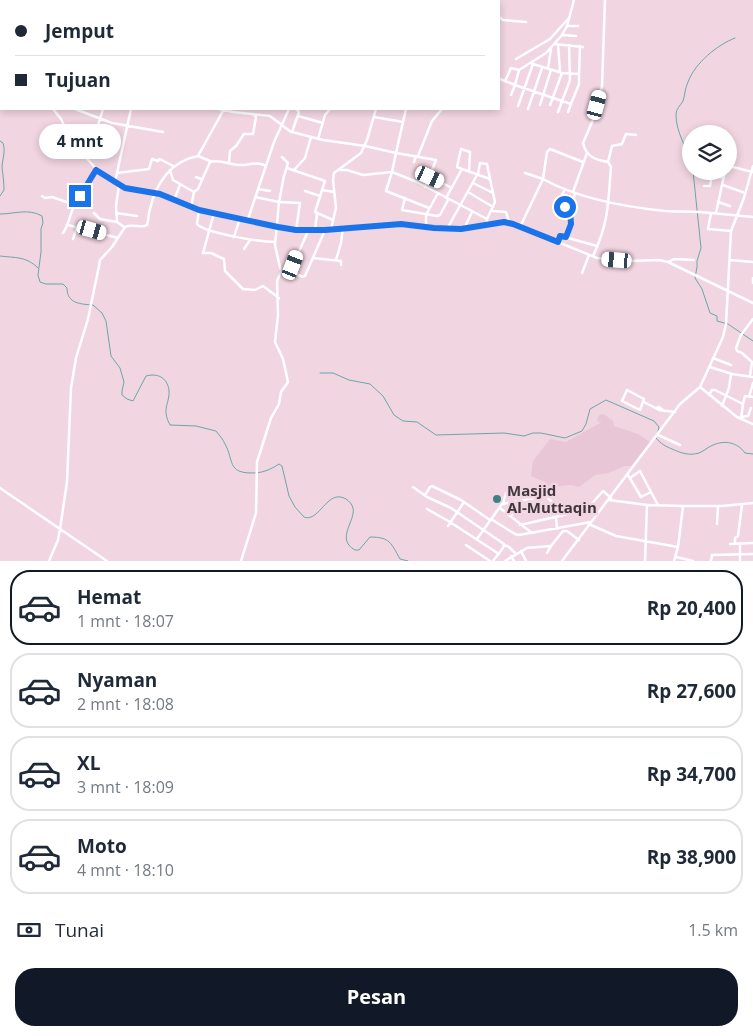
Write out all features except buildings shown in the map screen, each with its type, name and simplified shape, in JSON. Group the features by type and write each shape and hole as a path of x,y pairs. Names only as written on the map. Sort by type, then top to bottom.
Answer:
{"street":[{"path":"505,81 511,68 519,70 531,64 556,44 567,26 574,0"},
{"path":"605,0 602,86 595,115 583,143 587,153 594,159 608,162"},
{"path":"500,18 502,20 526,22"},
{"path":"516,59 550,39 568,19"},
{"path":"567,26 578,26"},
{"path":"562,35 576,36"},
{"path":"556,44 582,46 579,80"},
{"path":"550,105 561,73 556,44"},
{"path":"558,112 570,80 569,45"},
{"path":"540,105 550,69 551,48"},
{"path":"528,109 541,67 538,58"},
{"path":"531,64 561,73 579,74"},
{"path":"518,106 531,64"},
{"path":"512,95 519,70"},
{"path":"568,112 579,84 579,74"},
{"path":"500,79 571,104"},
{"path":"54,110 73,143 96,170 117,184 131,190 156,193 199,210 296,230 325,230 343,227 401,224 464,229 509,222 591,256 603,259 659,260 668,262 753,303"},
{"path":"76,110 100,120 163,132"},
{"path":"82,155 95,135 103,110"},
{"path":"117,222 117,173 130,110"},
{"path":"198,156 224,110 270,116 292,132 318,139 436,160 426,187"},
{"path":"247,220 265,166 289,110"},
{"path":"292,132 300,112 297,110"},
{"path":"318,139 325,115 329,110"},
{"path":"331,229 336,208 334,177 337,170 361,153 365,146 376,110"},
{"path":"406,110 386,191 429,208"},
{"path":"414,162 432,121 441,110"},
{"path":"229,163 230,151 244,134 253,134 256,117 253,114"},
{"path":"298,116 323,123"},
{"path":"374,117 403,122"},
{"path":"582,273 602,235 609,201 611,167 608,162 612,146 622,144 626,134 636,135"},
{"path":"294,170 305,158 312,137"},
{"path":"469,172 470,152 461,149 457,167 469,172 490,179"},
{"path":"520,227 543,179 547,152 550,149 583,162"},
{"path":"566,237 571,224 571,212 562,205 573,200 587,153"},
{"path":"49,561 58,540 68,469 71,388 76,358 91,307 100,260 118,238 124,227 133,224 146,226 156,193 164,177 173,166 187,158 198,156 210,162"},
{"path":"242,561 256,513 256,473 261,448 279,404 280,394 288,382 282,354 275,342 279,298 277,281 281,272 276,252 276,242 279,202 288,163 282,157"},
{"path":"117,173 149,170 152,159 158,161 160,159 173,166"},
{"path":"190,207 194,192 198,189 210,162 216,160 240,165 254,163 265,166"},
{"path":"447,229 473,183 480,163 486,164 495,202 487,219 487,224"},
{"path":"562,561 629,477 685,399 700,387 710,367 723,337 726,323 731,231 753,166"},
{"path":"287,168 324,181 325,184 315,212 317,214 314,230"},
{"path":"737,168 752,172"},
{"path":"405,198 402,210 439,216 462,169"},
{"path":"63,233 85,185 96,170"},
{"path":"170,170 173,180 194,192"},
{"path":"337,170 347,170 363,175 392,172 426,187 487,219"},
{"path":"525,173 574,193 609,201 666,211 753,217"},
{"path":"196,177 201,179"},
{"path":"430,177 452,188"},
{"path":"704,186 710,186 711,180"},
{"path":"716,213 724,180"},
{"path":"473,183 493,193"},
{"path":"174,200 180,184"},
{"path":"723,185 745,194"},
{"path":"258,189 270,191"},
{"path":"556,199 560,199 565,189"},
{"path":"322,190 334,192"},
{"path":"305,191 320,196"},
{"path":"468,192 492,209 506,212 509,222"},
{"path":"426,227 426,215 438,193"},
{"path":"42,196 45,198 52,197 75,205"},
{"path":"255,197 300,204 296,230"},
{"path":"718,202 730,206"},
{"path":"199,210 198,226 234,237 276,242"},
{"path":"116,212 137,216"},
{"path":"214,212 203,253 211,253 224,259 225,271 243,290 254,290 263,286 279,298"},
{"path":"464,229 472,212"},
{"path":"94,213 100,219 117,222 124,227"},
{"path":"711,213 708,228 731,231"},
{"path":"317,214 334,220"},
{"path":"234,237 240,218"},
{"path":"68,225 118,238"},
{"path":"73,239 77,227"},
{"path":"336,260 343,227"},
{"path":"290,272 308,230"},
{"path":"281,272 305,276 325,230"},
{"path":"558,242 560,236 597,246"},
{"path":"244,249 250,240"},
{"path":"313,258 336,260 342,262 341,265"},
{"path":"668,262 674,259 694,260"},
{"path":"730,260 753,262"},
{"path":"753,278 753,283"},
{"path":"710,367 751,376 752,362 736,350 742,334 753,318"},
{"path":"713,358 731,365"},
{"path":"722,406 731,373"},
{"path":"741,418 745,396 751,397 753,383"},
{"path":"700,387 722,406 753,424"},
{"path":"644,402 639,410 622,400 627,390 656,408 675,412"},
{"path":"709,395 714,390 726,394 743,404"},
{"path":"741,418 748,416 751,408"},
{"path":"657,436 680,445"},
{"path":"629,477 639,470 641,471 658,506"},
{"path":"629,477 641,497 651,492"},
{"path":"425,495 432,486 464,502 514,534 532,534 592,524 616,536 678,546"},
{"path":"413,487 484,530 516,554"},
{"path":"0,488 107,561"},
{"path":"520,524 586,510 602,491 605,491 610,499 658,506 718,506 753,503"},
{"path":"477,539 500,508 506,493"},
{"path":"502,504 546,496 555,505 557,529"},
{"path":"448,526 464,502"},
{"path":"508,515 555,505"},
{"path":"645,561 647,505"},
{"path":"735,544 735,538 738,536 742,505"},
{"path":"674,561 678,546 683,506"},
{"path":"717,524 718,506"},
{"path":"500,508 532,534"},
{"path":"427,509 499,554"},
{"path":"547,553 563,531 579,540"},
{"path":"730,544 753,543"},
{"path":"740,544 740,561"},
{"path":"466,545 490,561"},
{"path":"494,561 504,545"},
{"path":"505,561 527,548 551,546"},
{"path":"711,561 713,550"},
{"path":"521,551 526,561"},
{"path":"712,555 753,554"},
{"path":"511,556 514,561"},
{"path":"675,557 693,561"}],"shaded area":[{"path":"604,414 613,421 614,426 638,434 650,442 631,466 595,475 579,487 571,485 545,486 545,482 531,476 533,461 550,439 566,442 600,423 597,420 599,415"}],"waterway":[{"path":"682,139 676,115 683,101 691,75 707,55 735,38"},
{"path":"0,141 3,143 4,150 2,168 4,190 0,196"},
{"path":"694,180 701,248 695,278 702,289 710,313 717,316 717,321 728,324 753,341"},
{"path":"0,214 32,212 42,216 38,275 40,282 63,284 67,288 69,297 72,300 93,305 102,313 106,321 111,356 120,368 124,382 122,395 133,401 146,376 154,375 161,377 166,382 169,390 166,414 170,425 196,426 216,431 228,450 232,464 238,471 256,473 266,471 279,464 282,466 289,496 295,507 304,517 309,518 335,497 346,499 353,508 352,518 346,535 349,546 359,550 370,537 382,538 392,545 400,559 408,561"},
{"path":"0,256 25,259 38,268"},
{"path":"320,373 333,373 349,380 370,384 383,396 394,415 403,421 417,422 436,435 504,433 524,436 541,433 565,438 582,431 590,409 606,400 654,421 659,427 658,432"},
{"path":"656,438 665,446 685,454 699,453 713,445 726,442 735,444 745,453 753,454"}],"place":[{"name":"Masjid Al-Muttaqin","path":"497,499"}],"route":[{"path":"80,196 85,185 96,170 131,190 160,194 199,210 296,230 325,230 343,227 401,224 461,229 509,222 558,242 560,236 566,237 571,224 570,210 565,207"}]}
